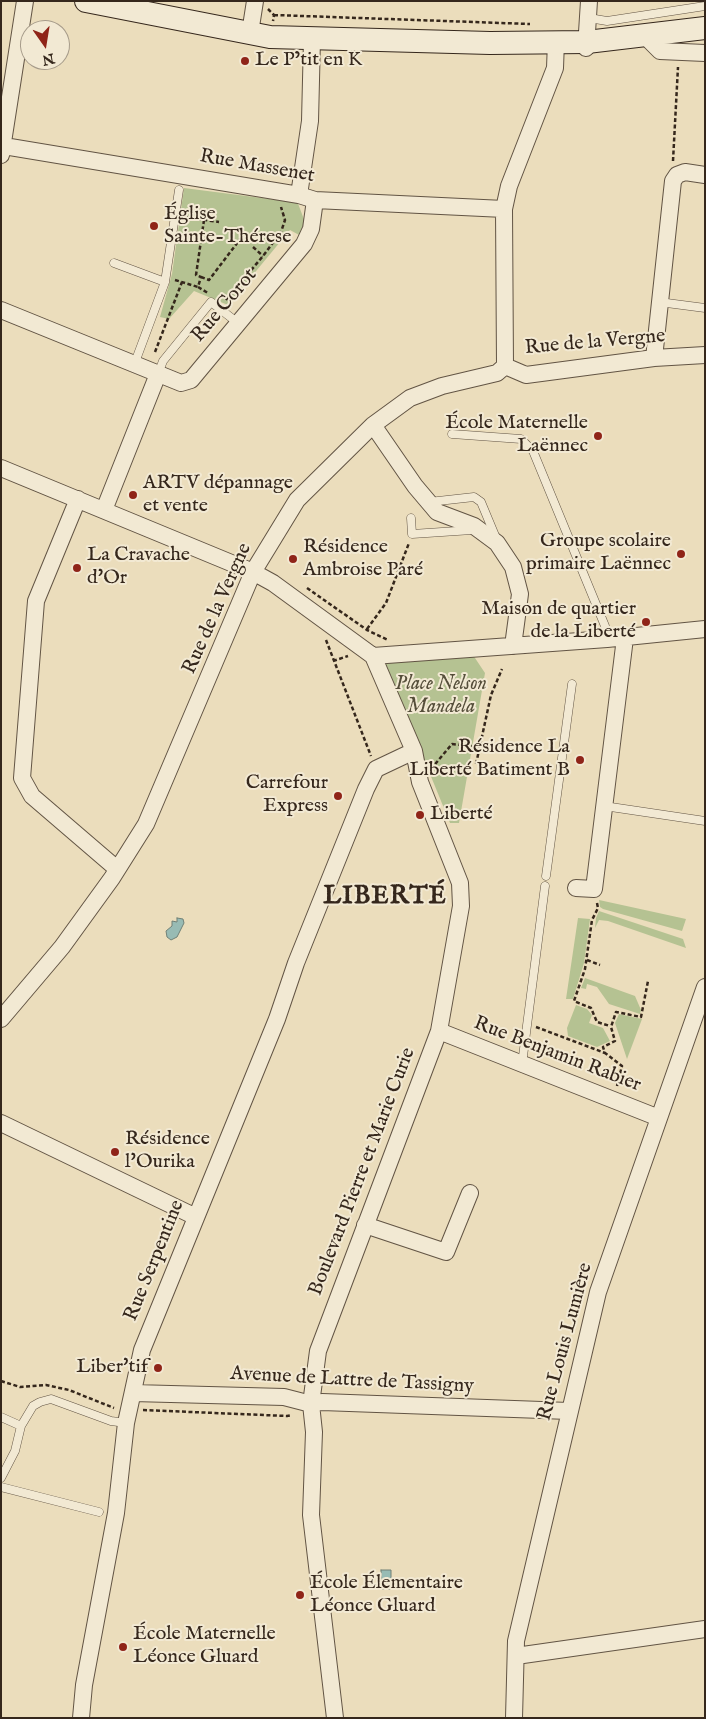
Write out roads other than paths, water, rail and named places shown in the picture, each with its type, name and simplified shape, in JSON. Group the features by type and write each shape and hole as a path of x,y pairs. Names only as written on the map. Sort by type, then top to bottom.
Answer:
{"main road":[{"path":"86,1 270,37 611,47 650,41 676,42"},
{"path":"586,45 676,42 705,28"}],"street":[{"path":"3,150 25,1"},
{"path":"250,33 255,1"},
{"path":"586,45 589,9"},
{"name":"Rue Corot","path":"1,310 151,367 181,383 191,380 304,244 311,229 307,198 312,39"},
{"path":"676,42 705,53"},
{"path":"505,366 504,209 509,186 555,68 556,44"},
{"name":"Rue Massenet","path":"3,150 275,191 307,198 504,209"},
{"path":"654,358 673,182 676,175 685,172 705,175"},
{"name":"Rue de la Vergne","path":"1,1019 62,947 146,824 253,572 297,500 373,425 410,398 442,386 497,373 505,366 526,375 654,358 705,356"},
{"path":"104,510 151,367"},
{"path":"373,425 437,512 479,530 498,543 513,567 520,594 513,646"},
{"path":"1,468 253,572 362,636 373,656 607,640 705,629"},
{"path":"78,500 36,601 22,778 32,796 117,869"},
{"path":"576,888 594,890 625,638"},
{"name":"Boulevard Pierre et Marie Curie","path":"335,1718 311,1515 314,1432 311,1404 318,1351 439,1031 460,906 460,883 420,782 414,751 373,656"},
{"name":"Rue Serpentine","path":"82,1718 84,1685 116,1514 129,1408 142,1350 277,1019 296,962 358,807 376,769 414,751"},
{"name":"Rue Louis Lumière","path":"514,1718 516,1641 598,1292 705,988"},
{"name":"Rue Benjamin Rabier","path":"439,1031 659,1118"},
{"path":"1,1123 196,1217"},
{"path":"365,1225 446,1252 470,1193"},
{"name":"Avenue de Lattre de Tassigny","path":"129,1408 284,1397 311,1404 322,1402 569,1412"},
{"path":"516,1656 705,1629"}],"lane":[{"path":"589,9 607,21 705,6"},
{"path":"151,367 179,190"},
{"path":"114,263 165,280"},
{"path":"151,367 212,299 238,323"},
{"path":"659,302 705,308"},
{"path":"452,434 521,439 533,451 605,626 607,640"},
{"path":"428,502 474,497 481,502 498,543"},
{"path":"410,518 412,534 479,530"},
{"path":"546,876 572,684"},
{"path":"604,806 705,820"},
{"path":"522,1064 545,886"},
{"path":"1,1478 15,1451 21,1426 33,1406 51,1399 111,1420 129,1408"},
{"path":"1,1417 21,1426"},
{"path":"1,1487 99,1512"}],"water":[{"path":"177,918 183,919 184,923 177,937 171,940 167,937 166,931 172,926 172,921 177,922"},
{"path":"381,1570 391,1570 391,1589 382,1589"}],"place":[{"name":"Le P’tit en K","path":"245,61"},
{"name":"Église Sainte-Thérese","path":"154,226"},
{"name":"École Maternelle Laënnec","path":"598,436"},
{"name":"ARTV dépannage et vente","path":"133,495"},
{"name":"Groupe scolaire primaire Laënnec","path":"681,554"},
{"name":"Résidence Ambroise Paré","path":"293,559"},
{"name":"La Cravache d'Or","path":"77,568"},
{"name":"Maison de quartier de la Liberté","path":"646,622"},
{"name":"Résidence La Liberté Batiment B","path":"580,760"},
{"name":"Carrefour Express","path":"338,796"},
{"name":"Liberté","path":"420,815"},
{"name":"Résidence l'Ourika","path":"115,1152"},
{"name":"Liber'tif","path":"158,1368"},
{"name":"École Élementaire Léonce Gluard","path":"300,1595"},
{"name":"École Maternelle Léonce Gluard","path":"123,1647"}],"district":[{"name":"LIBERTÉ","path":"385,898"}],"park label":[{"name":"Place Nelson Mandela","path":"441,696"}]}
